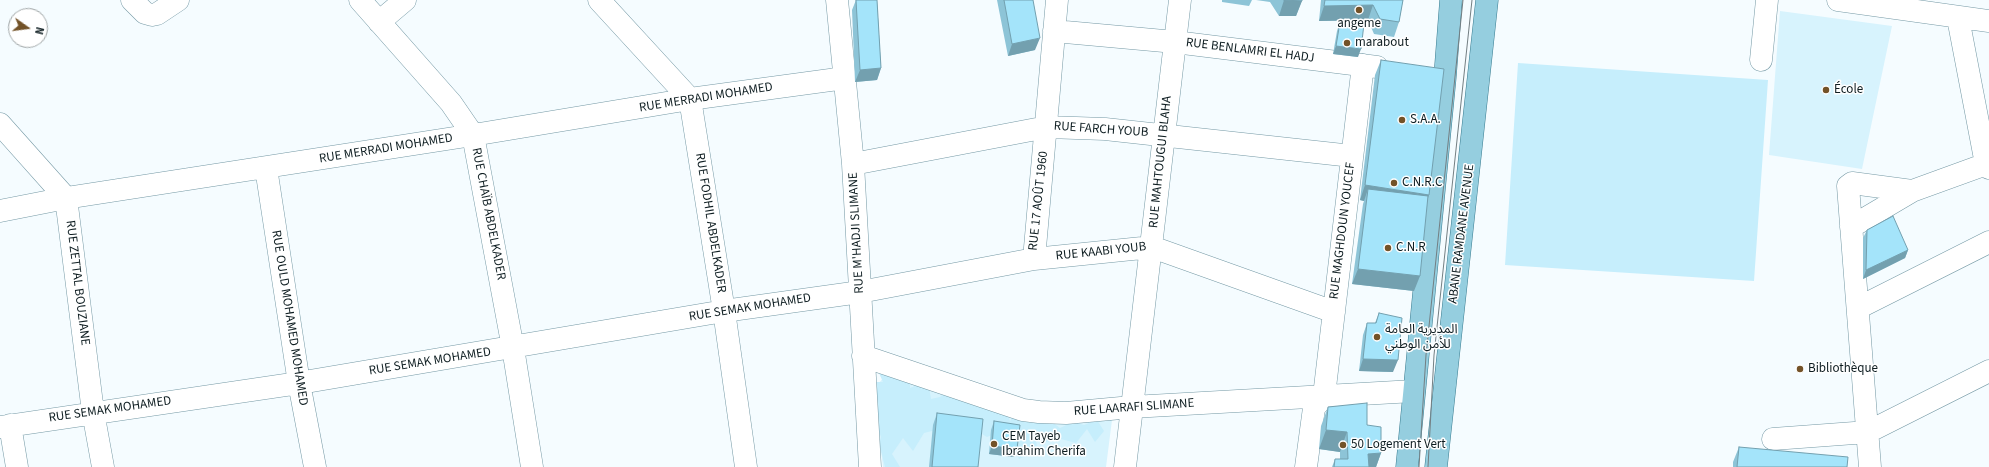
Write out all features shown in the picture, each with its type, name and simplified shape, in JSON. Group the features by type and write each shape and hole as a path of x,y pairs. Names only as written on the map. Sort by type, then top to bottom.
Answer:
{"main road":[{"path":"1407,467 1446,77 1451,0"},
{"name":"ABANE RAMDANE AVENUE","path":"1436,467 1487,0"}],"street":[{"path":"132,0 145,13 152,15 157,14 178,0"},
{"name":"RUE CHAÏB ABDELKADER","path":"360,0 451,103 473,135 513,348 526,466"},
{"path":"379,22 405,0"},
{"path":"599,0 690,99"},
{"name":"RUE M'HADJI SLIMANE","path":"837,0 853,164 870,467"},
{"name":"RUE 17 AOÛT 1960","path":"1034,259 1047,127 1057,0"},
{"name":"RUE MAHTOUGUI BLAHA","path":"1125,467 1180,0"},
{"path":"1761,60 1767,0"},
{"path":"1838,0 1958,18 1989,21"},
{"path":"1851,227 1912,192 1988,165 1958,18"},
{"name":"RUE BENLAMRI EL HADJ","path":"1054,31 1175,42 1393,69"},
{"name":"RUE MAGHDOUN YOUCEF","path":"1324,396 1363,65"},
{"path":"1423,74 1446,77"},
{"name":"RUE MERRADI MOHAMED","path":"0,211 66,198 266,168 690,99 845,78"},
{"name":"RUE FODHIL ABDELKADER","path":"690,99 724,311 746,467"},
{"path":"0,124 66,198"},
{"name":"RUE FARCH YOUB","path":"853,164 1047,127 1105,129 1352,156"},
{"name":"RUE OULD MOHAMED MOHAMED","path":"266,168 299,384 315,467"},
{"path":"1870,467 1848,186 1850,184 1912,192"},
{"name":"RUE ZETTAL BOUZIANE","path":"66,198 102,467"},
{"path":"1858,308 1989,242"},
{"name":"RUE KAABI YOUB","path":"860,292 1034,259 1152,247 1334,312"},
{"name":"RUE SEMAK MOHAMED","path":"5,426 94,412 299,384 724,311 860,292"},
{"name":"RUE LAARAFI SLIMANE","path":"863,356 1022,410 1066,413 1132,407 1414,391"},
{"path":"1773,439 1868,432 1989,371"},
{"path":"1306,467 1314,408 1324,396"},
{"path":"5,426 17,467"}],"shaded area":[{"name":"École","path":"1780,11 1892,26 1862,169 1769,155"},
{"path":"1518,63 1768,80 1754,281 1505,265"},
{"path":"879,373 910,378 910,388 928,381 931,399 940,397 951,388 964,402 1004,407 1010,421 1016,413 1029,423 1052,422 1060,428 1073,422 1084,425 1097,420 1104,431 1095,442 1087,429 1076,443 1061,439 1046,442 1041,435 1036,435 1037,451 1019,459 1013,444 1022,436 1010,428 987,437 967,425 959,415 935,417 936,430 924,433 913,451 903,438 892,454 900,467 885,467 879,443 881,437 875,419 875,382 883,382"},
{"name":"CEM Tayeb Ibrahim Cherifa","path":"886,374 1038,420 1112,420 1106,467 883,467 873,391"}],"building":[{"path":"856,0 877,0 881,68 860,70"},
{"path":"1004,0 1033,0 1040,38 1012,44"},
{"path":"1325,0 1403,0 1399,22 1380,19 1373,5 1324,6"},
{"path":"1340,22 1364,24 1361,49 1336,46"},
{"name":"S.A.A.","path":"1381,60 1444,69 1429,195 1365,185"},
{"name":"C.N.R","path":"1368,189 1428,196 1420,276 1358,269"},
{"path":"1893,216 1908,250 1866,270 1867,230"},
{"path":"1379,313 1402,318 1398,360 1363,359 1367,323 1376,323"},
{"path":"1367,403 1367,425 1381,427 1381,453 1368,454 1369,467 1334,467 1335,459 1348,459 1347,432 1326,430 1328,407"},
{"path":"937,413 983,419 978,467 932,467"},
{"path":"994,421 1020,425 1017,449 992,446"},
{"path":"1739,447 1848,457 1847,467 1737,467"}],"tram line":[{"path":"1419,467 1426,355 1463,0"},
{"path":"1428,467 1434,355 1472,0"}],"place":[{"name":"angeme","path":"1359,10"},
{"name":"marabout","path":"1347,43"},
{"name":"École","path":"1826,90"},
{"name":"S.A.A.","path":"1402,120"},
{"name":"C.N.R.C","path":"1394,183"},
{"name":"C.N.R","path":"1388,248"},
{"name":"المديرية العامة للأمن الوطني","path":"1377,337"},
{"name":"Bibliothèque","path":"1800,369"},
{"name":"CEM Tayeb Ibrahim Cherifa","path":"994,444"},
{"name":"50 Logement Vert","path":"1343,445"}]}
